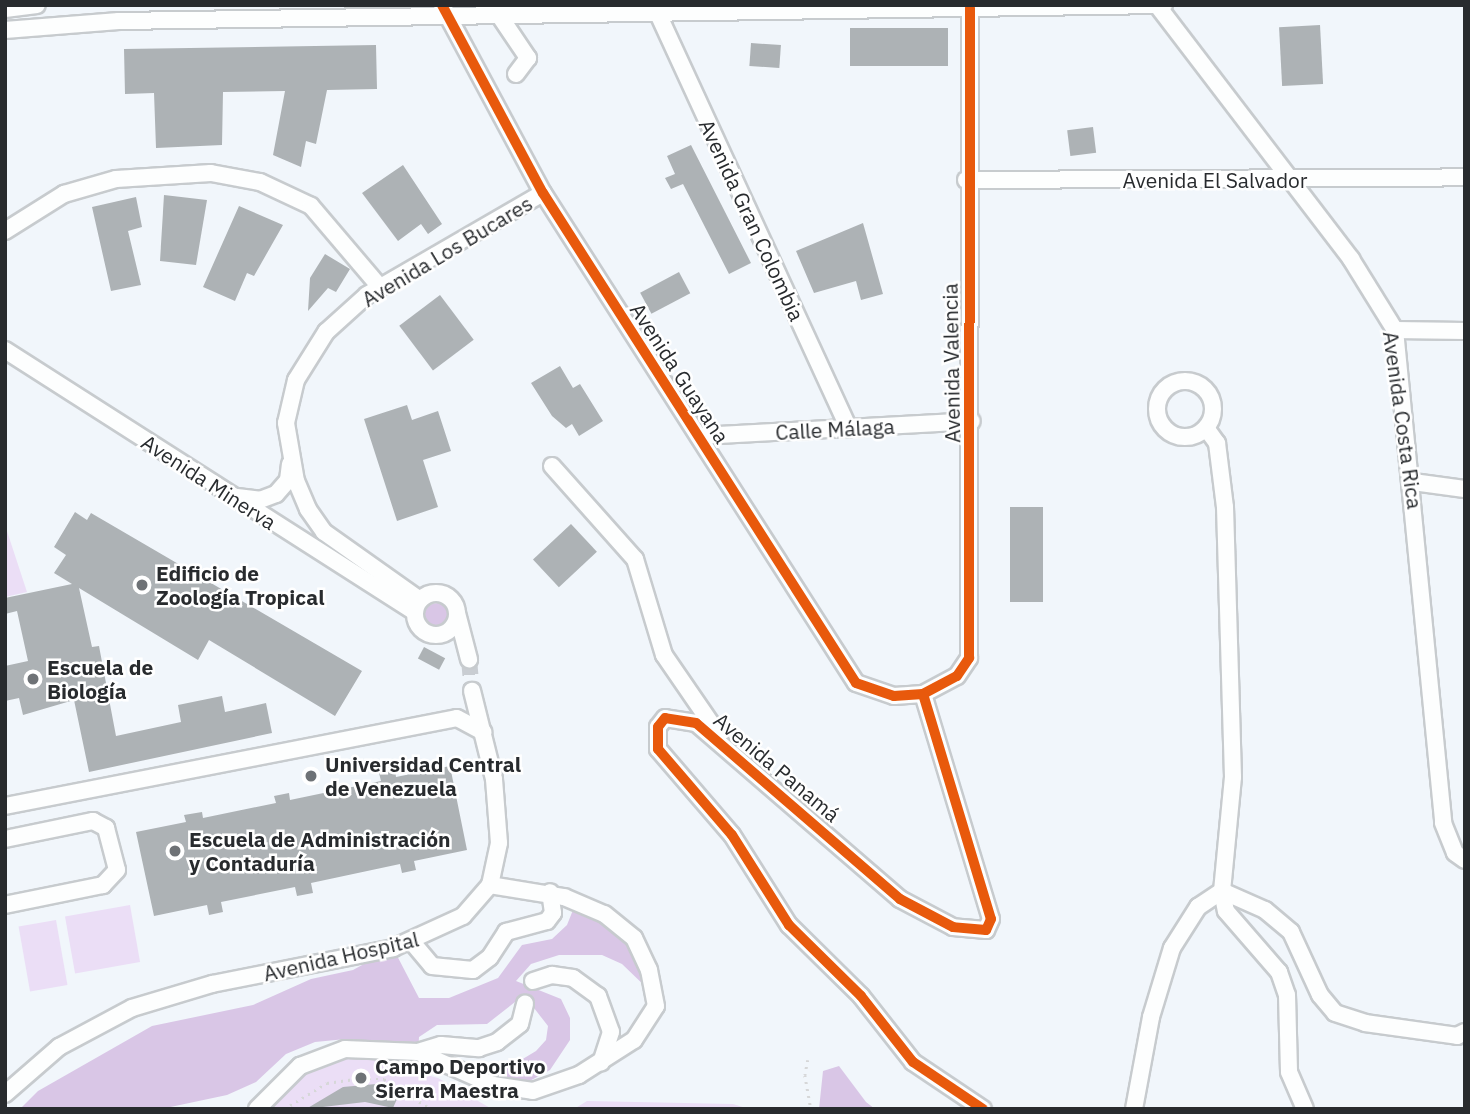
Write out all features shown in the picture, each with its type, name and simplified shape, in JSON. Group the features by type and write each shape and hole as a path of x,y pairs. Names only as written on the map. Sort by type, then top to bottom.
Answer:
{"street":[{"path":"5,9 37,5"},
{"name":"Avenida Costa Rica","path":"1157,5 1293,180 1395,330 1413,482 1443,823 1455,853 1465,860"},
{"path":"5,30 119,21 446,11 499,15 655,9 1164,5"},
{"name":"Avenida Valencia","path":"923,694 957,676 969,658 972,421 966,180 970,8"},
{"name":"Avenida Gran Colombia","path":"655,9 849,428"},
{"name":"Avenida Guayana","path":"446,11 543,193 856,683 894,696 923,694"},
{"path":"499,15 528,58 516,74"},
{"path":"5,231 64,194 116,179 211,173 260,182 311,206 380,287"},
{"name":"Avenida El Salvador","path":"966,180 1465,177"},
{"name":"Avenida Los Bucares","path":"231,496 260,500 276,494 288,480 290,401 309,354 380,287 543,193"},
{"path":"1395,330 1465,331"},
{"name":"Avenida Minerva","path":"5,350 231,496 417,606"},
{"name":"Calle Málaga","path":"699,436 972,421"},
{"path":"1206,428 1217,443 1225,507 1233,776 1222,891 1226,912 1279,972 1287,995 1289,1072 1305,1109"},
{"name":"Avenida Los Bucares","path":"290,456 308,509 324,532 417,606"},
{"path":"552,466 635,559 664,655 722,740"},
{"path":"1413,482 1465,489"},
{"path":"444,594 457,611 469,659 455,642 420,629 417,606 444,594"},
{"path":"433,635 451,629 457,611"},
{"path":"257,1109 286,1077 322,1056 370,1047 418,1052 511,1091 557,1085 601,1062 650,1023 656,1006 649,970 620,925 550,892 490,885 499,817 483,732 472,691 457,718"},
{"name":"Avenida Panamá","path":"923,694 991,919 986,930 953,928 900,899 722,740 684,717 668,716 658,727 665,762 733,835 789,925 861,996 914,1062 983,1109"},
{"path":"5,806 457,718 483,732"},
{"path":"5,839 93,821 106,828 117,870 103,885 5,905"},
{"name":"Avenida Hospital","path":"5,1094 60,1047 132,1008 203,986 412,942 463,916 490,885"},
{"path":"1222,891 1265,911 1291,932 1320,995 1335,1013 1462,1037"},
{"path":"1134,1109 1151,1017 1172,948 1198,907 1222,891"},
{"path":"412,942 432,966 473,970 489,957 506,932 547,921 553,914 550,892"},
{"path":"533,981 552,975 573,978 598,996 611,1032 601,1062"},
{"path":"418,1052 440,1045 479,1048 498,1042 520,1024 525,1004"}],"path":[{"path":"808,1060 805,1075 811,1109"},
{"path":"284,1109 327,1083 384,1079 431,1109"}],"shaded area":[{"path":"5,525 27,592 5,597"},
{"path":"438,603 448,607 452,617 448,627 438,631 428,627 424,617 428,607"},
{"path":"130,905 140,962 75,974 65,916"},
{"path":"586,905 634,938 648,989 622,964 602,955 559,955 531,964 516,981 561,999 570,1018 570,1040 550,1070 511,1091 463,1065 516,1063 536,1051 546,1040 548,1026 527,999 520,998 487,1024 437,1025 419,1037 418,1052 346,1039 315,1042 286,1054 256,1082 227,1095 161,1109 20,1109 38,1091 152,1026 253,1005 311,979 353,970 393,948 419,998 449,998 498,978 522,945 552,939 567,925 573,910"},
{"path":"56,920 67,985 30,992 19,927"},
{"name":"Campo Deportivo Sierra Maestra","path":"396,1048 396,1067 438,1078 492,1109 257,1109 322,1056"},
{"path":"839,1066 866,1102 875,1109 819,1109 823,1071"},
{"name":"Campo Deportivo Sierra Maestra","path":"587,1101 733,1104 749,1109 574,1109"}],"building":[{"path":"1320,25 1323,84 1282,86 1279,27"},
{"path":"850,28 948,28 948,66 850,66"},
{"path":"751,43 781,45 779,68 749,66"},
{"path":"376,45 377,89 327,90 316,144 306,141 301,167 273,155 285,91 223,92 222,145 156,148 154,93 125,94 124,49"},
{"path":"1093,127 1096,153 1070,156 1067,130"},
{"path":"691,145 751,263 729,274 683,184 671,189 665,178 675,174 667,156"},
{"path":"403,165 442,224 428,234 421,224 398,241 362,193"},
{"path":"164,195 207,200 196,265 160,261"},
{"path":"136,197 142,227 128,231 141,285 111,291 92,207"},
{"path":"239,206 283,225 254,276 247,273 235,301 203,287"},
{"path":"863,223 883,294 861,300 856,281 814,293 796,251"},
{"path":"325,254 350,269 336,292 328,288 308,311 310,278"},
{"path":"679,272 690,293 651,314 640,293"},
{"path":"440,295 474,340 433,370 399,326"},
{"path":"560,366 573,388 580,384 603,421 579,436 572,424 566,428 552,416 531,383"},
{"path":"407,405 412,420 438,411 451,451 423,460 438,507 397,521 364,419"},
{"path":"1010,507 1043,507 1043,602 1010,602"},
{"path":"75,512 87,520 91,513 362,671 335,716 209,640 198,660 79,588 92,647 99,646 116,736 181,722 178,705 222,696 225,712 266,703 272,733 89,772 74,700 23,715 19,698 5,701 5,666 28,661 17,611 5,614 5,598 72,584 54,573 66,555 54,547"},
{"path":"571,524 597,552 559,587 533,559"},
{"path":"424,647 445,658 439,670 418,658"},
{"path":"450,766 467,850 414,861 416,870 402,873 400,864 311,883 313,893 297,896 295,887 221,902 223,912 209,915 207,905 154,916 136,832 186,822 184,815 202,812 203,818 276,803 274,796 289,793 290,800 381,781 379,773 395,770 396,777"},
{"path":"376,1084 401,1090 393,1108 365,1102 306,1109 343,1087"}],"tunnel":[{"path":"469,659 472,691"}],"cycle path":[{"path":"442,5 543,193 856,683 894,696 923,694 957,676 969,658 970,8"},
{"path":"923,694 991,919 986,930 953,927 900,899 696,723 665,718 658,727 658,749 732,835 789,925 861,996 913,1062 983,1109"}],"place":[{"name":"Edificio de Zoología Tropical","path":"142,585"},
{"name":"Escuela de Biología","path":"33,679"},
{"name":"Universidad Central de Venezuela","path":"311,776"},
{"name":"Escuela de Administración y Contaduría","path":"175,851"},
{"name":"Campo Deportivo Sierra Maestra","path":"361,1078"}]}
